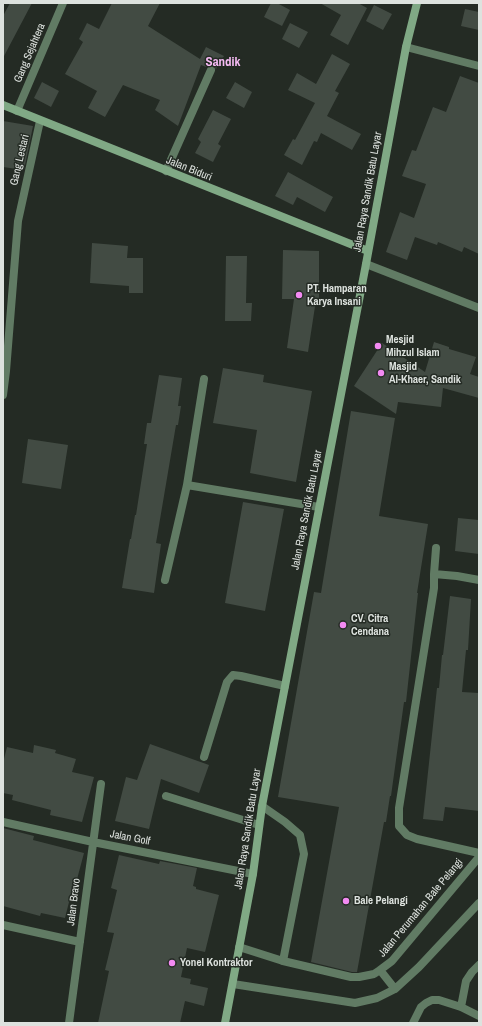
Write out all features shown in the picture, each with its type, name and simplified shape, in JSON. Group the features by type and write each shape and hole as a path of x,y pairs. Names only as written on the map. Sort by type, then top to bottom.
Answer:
{"main road":[{"name":"Jalan Raya Sandik Batu Layar","path":"225,1023 253,874 262,806 406,47 417,3"},
{"name":"Jalan Biduri","path":"3,105 368,251"}],"street":[{"name":"Gang Sejahtera","path":"18,111 63,3"},
{"path":"406,47 479,66"},
{"path":"166,171 211,70"},
{"name":"Gang Lestari","path":"3,395 18,221 40,121"},
{"path":"366,264 479,308"},
{"path":"165,580 187,486 204,379"},
{"path":"187,486 319,507"},
{"path":"436,548 434,588 399,808 399,826 406,835 417,839 479,853"},
{"path":"434,574 479,580"},
{"path":"204,757 227,682 233,675 285,686"},
{"name":"Jalan Bravo","path":"69,1023 101,784"},
{"path":"166,796 259,825"},
{"path":"262,806 285,822 300,835 304,854 283,961"},
{"name":"Jalan Golf","path":"3,822 93,842 253,874"},
{"name":"Jalan Perumahan Bale Pelangi","path":"239,947 283,961 351,977 366,976 380,970 392,960 479,857"},
{"path":"233,984 354,1003 377,998 395,989 479,903"},
{"path":"3,924 80,942"},
{"path":"461,1007 466,981 479,965"},
{"path":"380,970 395,989"},
{"path":"413,1023 421,1007 432,1000 439,1000 461,1007 479,1016"}],"building":[{"path":"10,3 32,3 3,58 3,16"},
{"path":"112,3 160,3 148,26 200,59 206,47 224,56 216,69 213,65 206,67 201,65 178,126 155,110 160,100 123,85 105,117 88,108 97,91 65,74 83,42 79,39 87,23 99,29"},
{"path":"271,3 277,3 290,10 282,26 264,17"},
{"path":"320,3 358,3 367,8 348,45 330,35 341,15"},
{"path":"374,5 392,14 383,30 366,21"},
{"path":"465,9 479,12 479,30 461,26"},
{"path":"290,23 308,32 299,48 282,39"},
{"path":"332,54 350,64 335,91 339,93 327,116 361,134 352,150 321,133 317,142 314,141 302,165 284,155 293,139 295,140 315,103 288,90 297,73 316,84"},
{"path":"460,76 479,83 479,254 464,247 462,252 438,242 437,245 415,237 407,260 386,252 400,212 414,218 426,184 402,176 412,150 416,151 433,107 446,112"},
{"path":"42,82 59,91 51,107 34,98"},
{"path":"235,82 252,92 244,108 226,98"},
{"path":"213,110 231,119 218,144 221,146 213,162 195,153 201,142 198,139"},
{"path":"3,121 33,126 24,170 3,167"},
{"path":"288,172 333,197 325,212 297,197 293,205 275,196"},
{"path":"92,243 128,246 127,258 143,258 143,293 129,293 129,286 90,283"},
{"path":"283,250 319,251 319,300 316,300 308,352 287,348 294,299 282,299"},
{"path":"226,256 247,256 246,303 252,303 251,321 225,321"},
{"path":"434,342 449,347 449,349 476,357 470,374 479,377 479,398 443,388 441,407 398,402 396,414 354,386 382,343 425,372"},
{"path":"223,368 264,375 263,382 312,391 296,482 250,473 257,430 213,423"},
{"path":"159,375 182,378 178,406 181,406 178,425 176,425 156,543 161,544 154,593 122,588 130,539 136,515 147,444 144,444 147,423 151,423"},
{"path":"351,411 395,418 379,516 428,524 417,593 406,702 404,702 391,796 386,822 384,822 357,972 311,962 339,807 278,797 314,592 321,593"},
{"path":"28,439 68,445 61,489 22,483"},
{"path":"243,502 284,509 265,611 225,603"},
{"path":"458,518 479,520 479,554 455,551"},
{"path":"450,596 471,599 468,650 466,650 462,692 479,693 479,811 445,807 443,821 423,819 437,688 439,688"},
{"path":"150,744 209,765 199,793 161,779 149,829 115,821 126,777 137,780"},
{"path":"34,745 56,750 55,753 76,759 72,772 94,777 82,822 50,815 51,810 12,800 13,795 3,793 3,763 7,747 33,753"},
{"path":"3,828 34,836 33,840 84,853 76,883 74,882 65,918 41,913 40,916 3,906"},
{"path":"119,855 159,864 160,861 197,868 193,886 196,887 196,889 219,895 205,952 187,948 181,977 191,979 190,984 208,988 204,1006 185,1001 180,1023 98,1023 109,971 105,970 114,933 107,932 117,890 111,888"}],"place":[{"name":"PT. Hamparan Karya Insani","path":"299,295"},
{"name":"Mesjid Mihzul Islam","path":"378,346"},
{"name":"Masjid Al-Khaer, Sandik","path":"381,373"},
{"name":"CV. Citra Cendana","path":"343,625"},
{"name":"Bale Pelangi","path":"346,901"},
{"name":"Yonel Kontraktor","path":"172,963"}],"district":[{"name":"Sandik","path":"223,63"}]}
